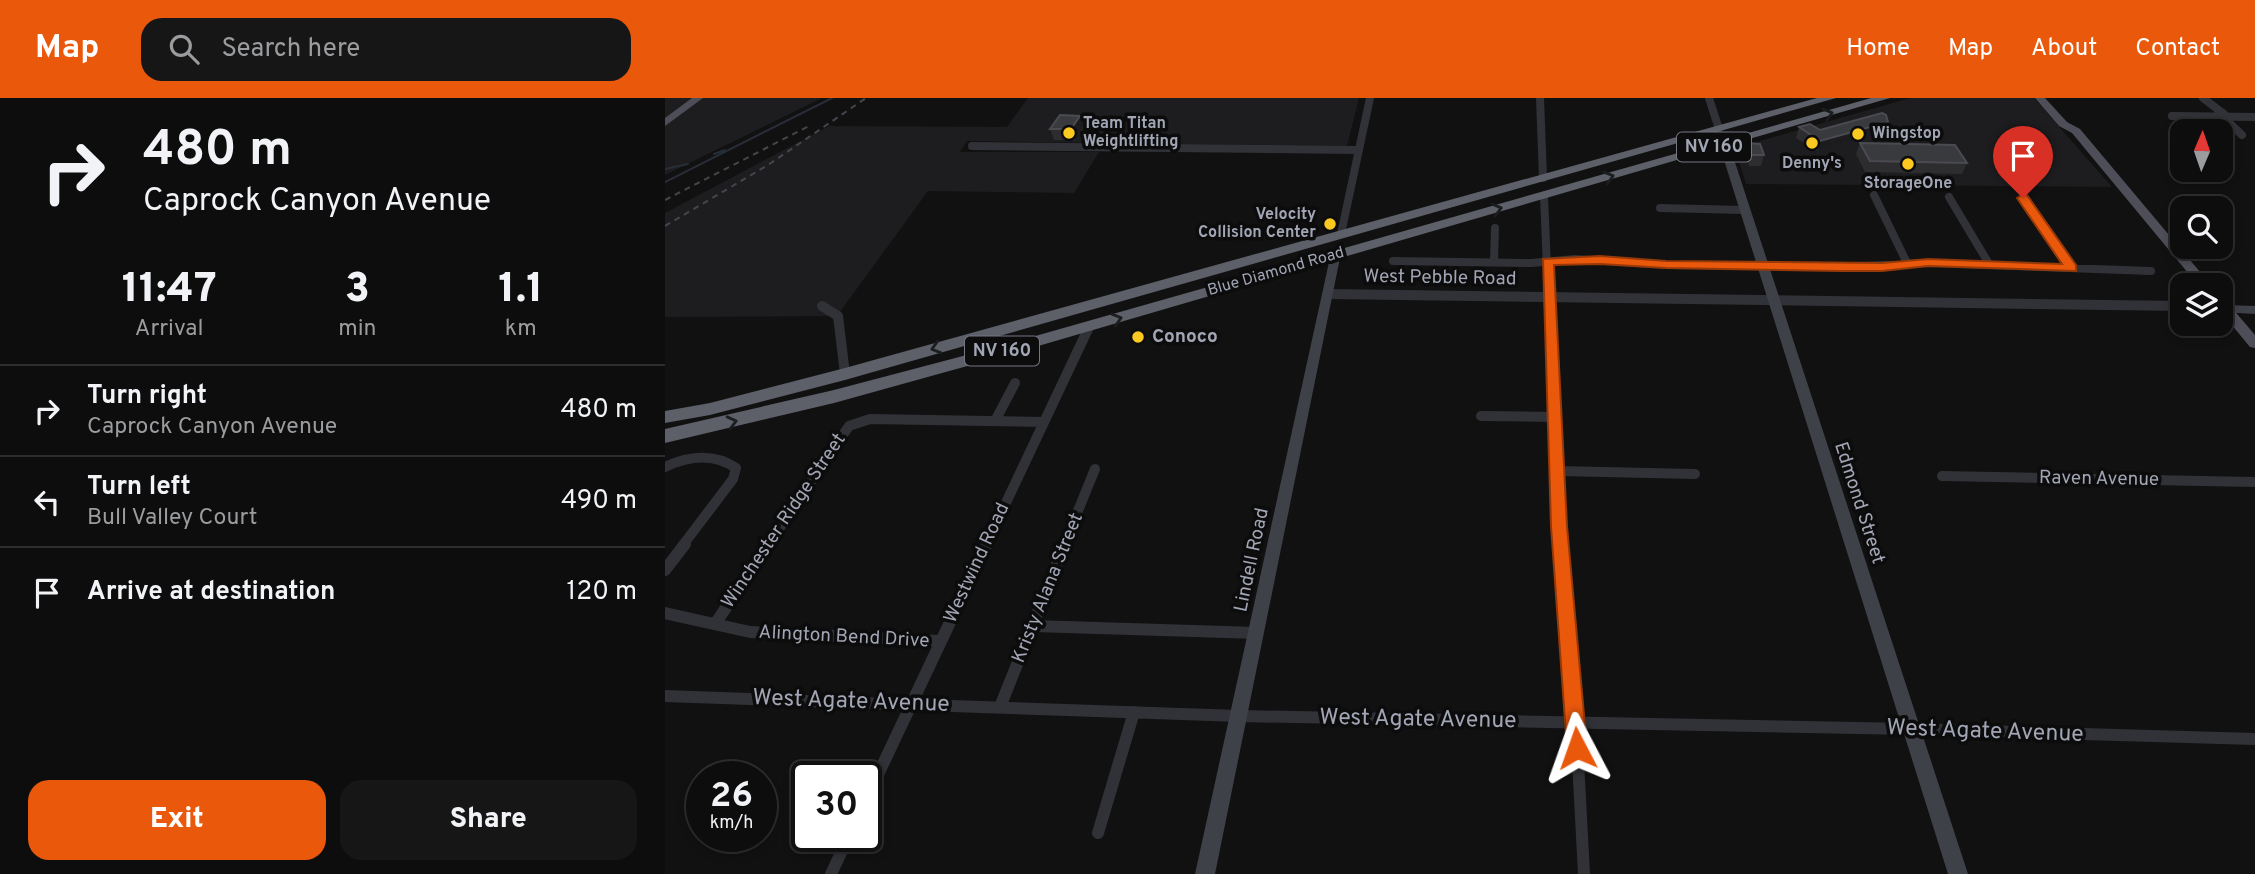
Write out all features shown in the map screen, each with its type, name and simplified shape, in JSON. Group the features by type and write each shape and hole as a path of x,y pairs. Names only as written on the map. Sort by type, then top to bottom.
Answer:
{"highway":[{"name":"Blue Diamond Road","path":"665,417 710,409 844,366 1341,234 1830,98"},
{"name":"Blue Diamond Road","path":"665,436 840,395 1089,327 1336,253 1884,98"},
{"path":"1336,253 1356,241 1448,215 1465,200"},
{"path":"1187,298 1206,283 1318,250 1341,234"}],"main road":[{"path":"665,115 687,98"},
{"path":"665,123 698,98"},
{"path":"2040,98 2063,124 2076,131 2195,273"},
{"path":"2054,98 2075,124 2076,131"},
{"path":"2233,319 2255,344"}],"street":[{"path":"1341,234 1370,98"},
{"path":"1540,98 1543,178"},
{"path":"1709,98 1719,129"},
{"path":"2201,98 2214,114 2223,117 2242,135"},
{"path":"2172,116 2255,117"},
{"name":"Edmond Street","path":"1724,144 1958,874"},
{"path":"972,146 1359,150"},
{"path":"1874,195 1908,265"},
{"path":"1544,196 1559,526 1576,723 1584,874"},
{"path":"1949,197 1989,264"},
{"path":"2023,198 2071,268"},
{"path":"1660,208 1744,210"},
{"path":"1494,262 1495,228"},
{"name":"Lindell Road","path":"1205,874 1336,253"},
{"path":"1393,261 1600,260 1666,265 1882,267 1989,264 2151,271"},
{"name":"West Pebble Road","path":"1328,294 2170,306"},
{"path":"822,306 838,316 844,366"},
{"path":"2233,308 2255,310"},
{"name":"Westwind Road","path":"882,767 1089,327"},
{"path":"1015,383 995,421 1043,422"},
{"path":"1481,416 1554,417"},
{"name":"Winchester Ridge Street","path":"715,624 849,426 857,421 870,419 995,421"},
{"path":"665,467 690,459 708,459 727,460 736,468 733,479 665,570"},
{"name":"Kristy Alana Street","path":"1000,707 1095,469"},
{"path":"1558,471 1695,474"},
{"name":"Raven Avenue","path":"1942,476 2255,482"},
{"name":"Alington Bend Drive","path":"665,613 750,632 940,641"},
{"path":"1033,626 1257,633"},
{"name":"West Agate Avenue","path":"665,696 1239,716 1911,729 2255,740"},
{"path":"1098,832 1134,712"},
{"path":"831,874 841,852"}],"shaded area":[{"path":"665,98 822,98 665,175"},
{"path":"1028,98 1359,98 1347,146 967,141 960,152 1099,152 1074,193 928,191 837,316 665,317 665,213 829,126 1007,127"},
{"path":"1910,98 2034,98 2112,187 1746,184 1735,148"}],"building":[{"path":"1882,113 1886,115 1888,122 1820,141 1799,127 1810,124 1820,130"},
{"path":"1060,115 1080,116 1071,129 1050,129"},
{"path":"1747,143 1760,144 1764,155 1752,155"},
{"path":"1860,143 1955,145 1967,163 1870,161"}],"waterway":[{"path":"665,182 832,98"},
{"path":"714,154 725,150"},
{"path":"665,169 688,164"}],"railway":[{"path":"665,226 768,165 866,98"},
{"path":"665,200 811,125"}],"place":[{"name":"Team Titan Weightlifting","path":"1069,133"},
{"name":"Wingstop","path":"1858,134"},
{"name":"Denny's","path":"1812,143"},
{"name":"StorageOne","path":"1908,164"},
{"name":"Velocity Collision Center","path":"1330,224"},
{"name":"Conoco","path":"1138,337"}],"route":[{"path":"1577,748 1559,526 1547,262 1625,260 1666,265 1840,267 1928,263 2055,265 2071,268 2023,198"}]}
